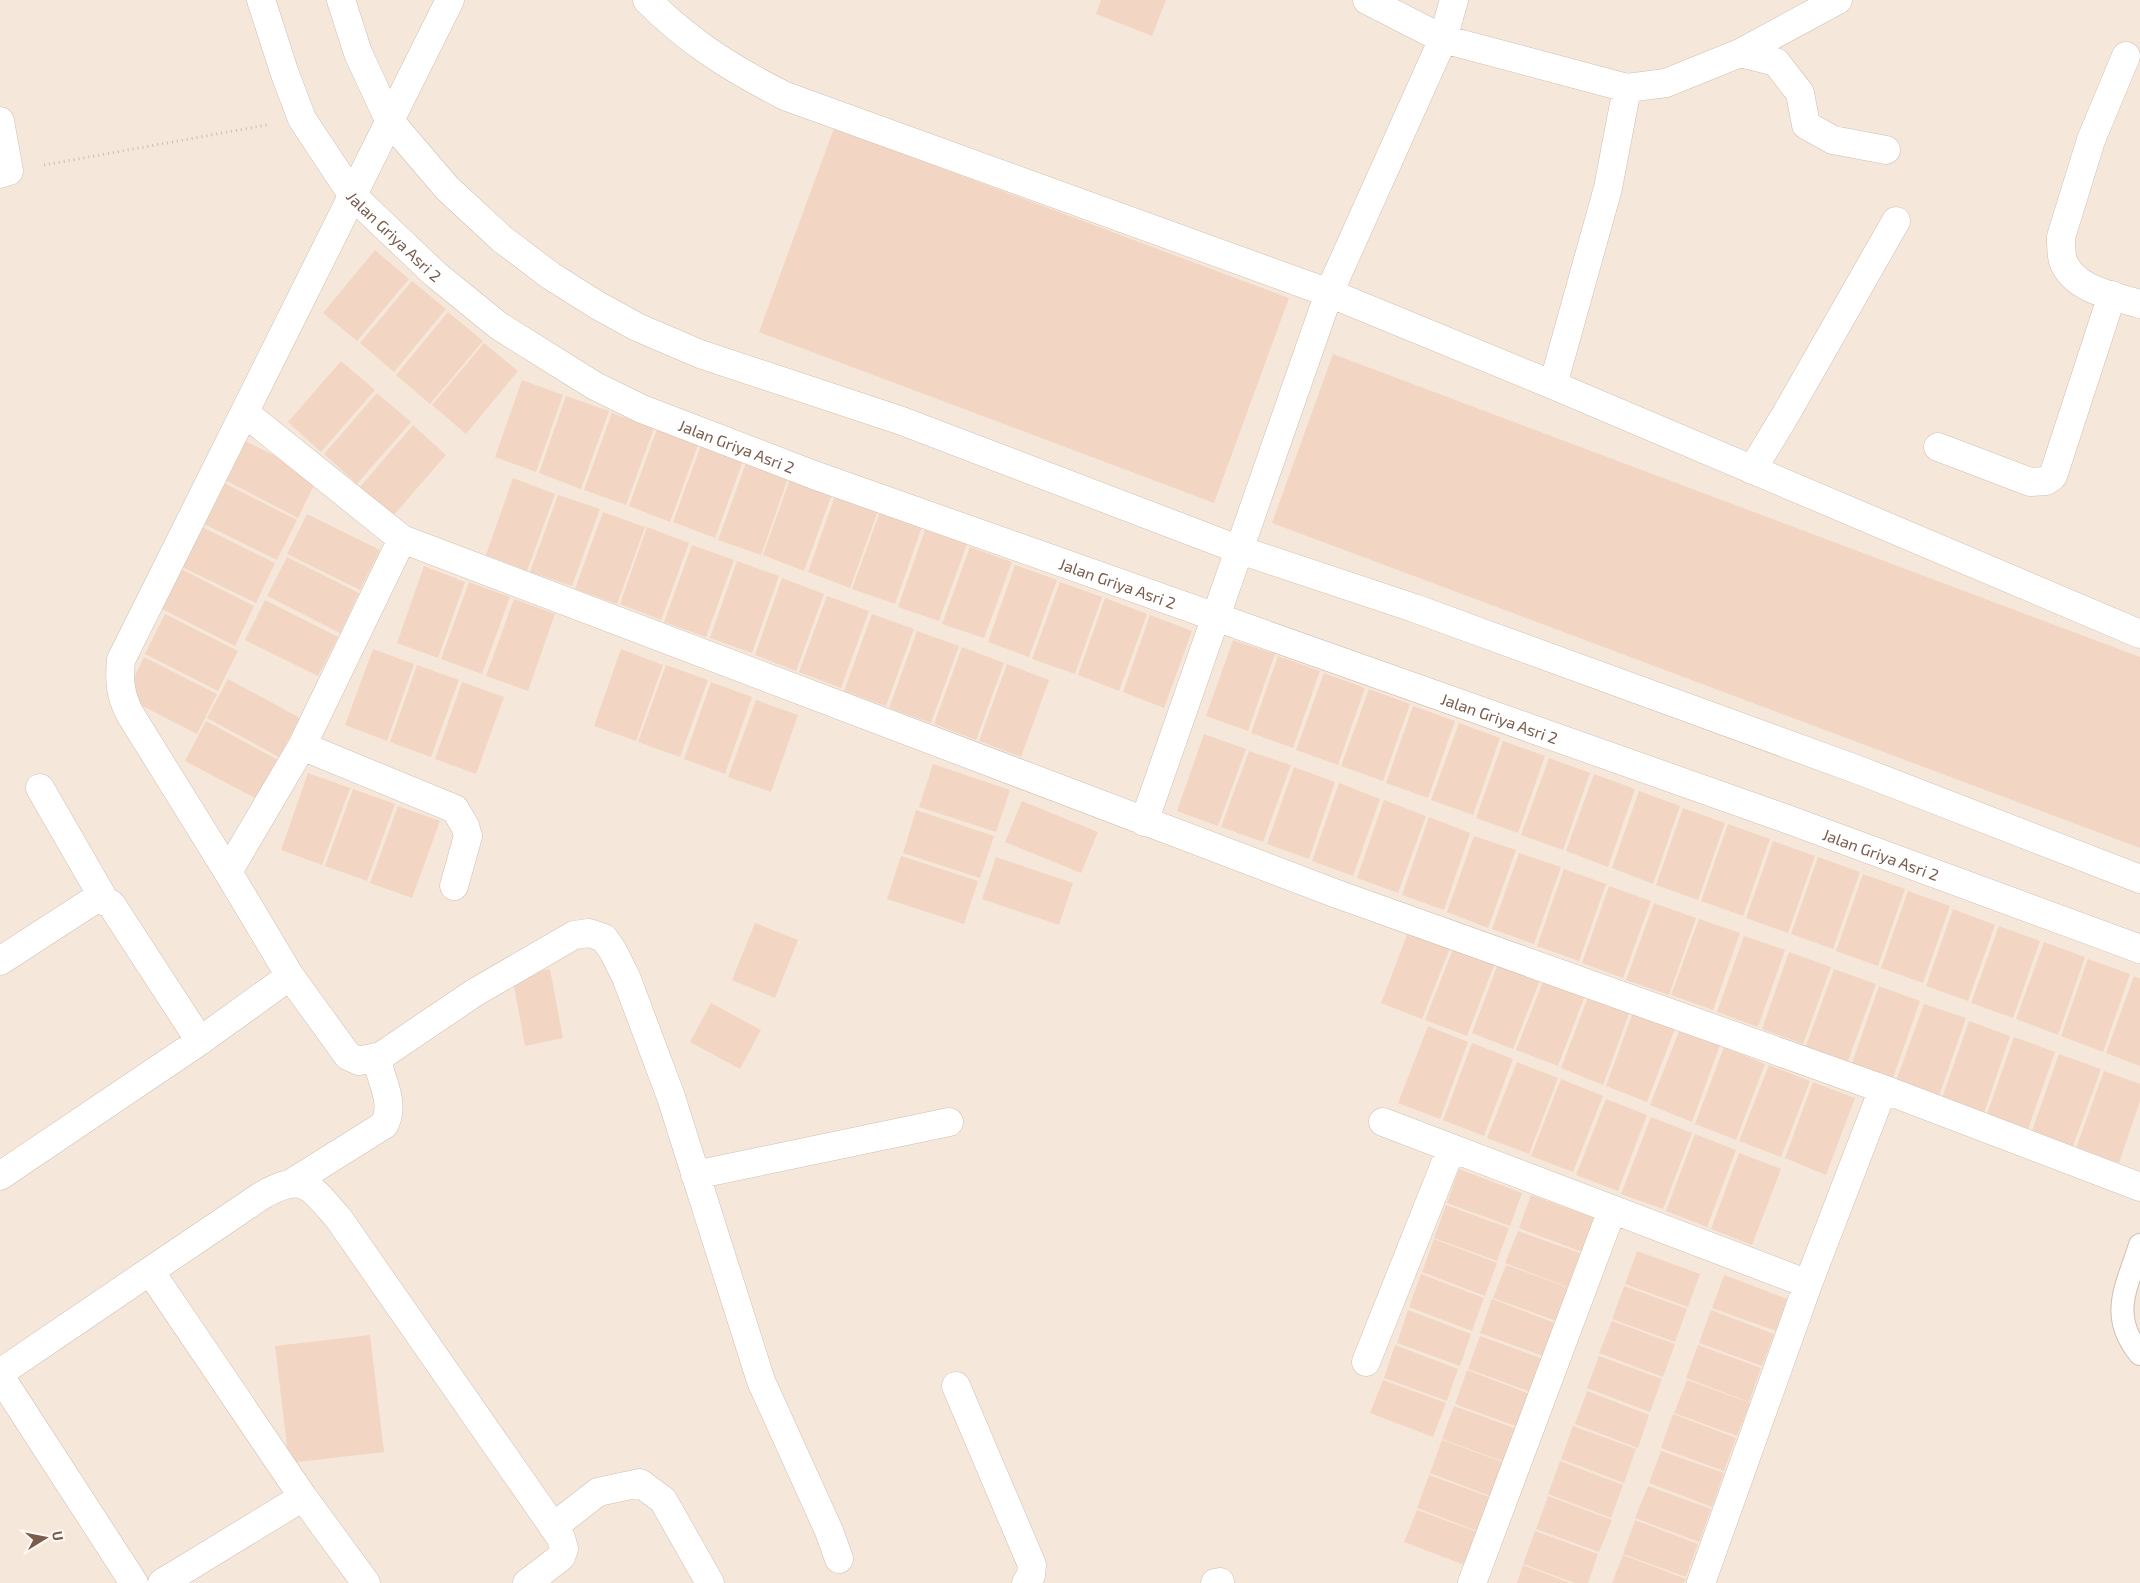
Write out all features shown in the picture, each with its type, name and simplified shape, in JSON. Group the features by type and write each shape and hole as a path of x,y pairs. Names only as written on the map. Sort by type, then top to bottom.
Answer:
{"street":[{"name":"Jalan Griya Asri 2","path":"262,0 284,74 302,119 355,191 435,274 499,326 603,390 642,409 814,475 1217,614 2140,948"},
{"path":"341,0 358,53 388,125 446,188 502,239 551,276 597,306 637,327 700,354 902,422 1239,553 1414,608 1861,771 2140,879"},
{"path":"450,0 121,660 119,680 122,696 130,714 290,976 348,1056 359,1061 376,1058 474,993 574,935 589,933 598,935 608,943 626,977 671,1097 761,1380 829,1531 839,1560"},
{"path":"648,0 695,43 735,70 785,96 1330,293 1553,385 2140,634"},
{"path":"1367,0 1443,39 1627,88 1666,83 1740,53 1838,0"},
{"path":"1144,822 1330,293 1443,39 1454,0"},
{"path":"1740,53 1776,62 1800,93 1806,126 1833,140 1886,150"},
{"path":"2126,56 2091,140 2061,237 2064,261 2073,277 2086,286 2140,304"},
{"path":"1553,385 1608,188 1627,88"},
{"path":"0,121 5,172"},
{"path":"1752,470 1896,221"},
{"path":"1938,447 2030,482 2046,481 2053,476 2112,295"},
{"path":"245,412 402,539 1337,894 1883,1089 2140,1187"},
{"path":"228,872 302,746 402,539"},
{"path":"302,746 455,809 466,826 468,836 454,886"},
{"path":"40,788 106,901"},
{"path":"0,961 94,900 106,901 111,904 200,1042"},
{"path":"0,1176 200,1042 290,976"},
{"path":"134,1583 0,1374 261,1196 280,1186 293,1182 384,1126 389,1116 390,1106 376,1058"},
{"path":"1701,1583 1808,1284 1883,1089"},
{"path":"695,1174 949,1122"},
{"path":"1383,1122 1808,1284"},
{"path":"1366,1362 1451,1149"},
{"path":"293,1182 303,1184 316,1192 339,1219 561,1538 564,1549 561,1557 527,1583"},
{"path":"1472,1583 1612,1210"},
{"path":"150,1271 303,1497 366,1583"},
{"path":"956,1386 1032,1565 1031,1575 1026,1583"},
{"path":"553,1527 598,1492 640,1483 663,1500 710,1583"},
{"path":"162,1583 303,1497"},
{"path":"1215,1583 1220,1582"}],"lane":[{"path":"2140,1245 2122,1304 2122,1320 2125,1332 2140,1354"}],"path":[{"path":"5,172 302,119"}],"shaded area":[{"path":"0,0 2140,0 2140,1583 0,1583"}],"building":[{"path":"1101,0 1166,0 1152,36 1096,14"},
{"path":"834,128 1289,298 1214,503 759,332"},
{"path":"375,250 409,279 357,341 323,313"},
{"path":"412,281 446,309 394,372 360,343"},
{"path":"448,312 483,341 430,404 396,375"},
{"path":"484,343 518,371 466,434 432,405"},
{"path":"1333,354 2140,657 2140,848 1272,523"},
{"path":"341,361 375,390 321,452 288,422"},
{"path":"522,380 563,395 536,472 495,457"},
{"path":"377,393 411,422 357,484 324,454"},
{"path":"566,396 609,411 581,489 539,473"},
{"path":"612,413 654,428 626,505 584,490"},
{"path":"413,425 446,455 393,516 360,487"},
{"path":"657,429 698,445 670,522 629,506"},
{"path":"245,441 318,477 298,518 225,480"},
{"path":"701,445 743,461 715,538 673,522"},
{"path":"746,463 788,478 761,555 718,540"},
{"path":"513,478 555,494 527,571 486,555"},
{"path":"790,479 832,494 804,571 763,555"},
{"path":"224,483 297,520 277,560 204,524"},
{"path":"558,495 600,509 572,586 530,572"},
{"path":"835,496 878,511 850,588 808,572"},
{"path":"603,512 645,527 617,604 575,589"},
{"path":"880,512 922,527 895,604 852,589"},
{"path":"307,514 380,550 360,590 287,554"},
{"path":"202,527 275,563 256,603 182,567"},
{"path":"647,527 689,543 661,620 620,604"},
{"path":"925,530 967,544 939,621 898,607"},
{"path":"692,545 734,560 706,637 664,622"},
{"path":"970,547 1012,562 984,638 942,624"},
{"path":"287,557 359,593 340,633 267,596"},
{"path":"737,561 779,576 752,653 710,638"},
{"path":"1015,565 1057,580 1029,657 988,642"},
{"path":"424,566 465,582 438,658 397,643"},
{"path":"181,569 254,606 235,646 162,609"},
{"path":"782,578 824,594 796,671 755,655"},
{"path":"469,582 510,597 482,674 441,659"},
{"path":"1060,582 1102,597 1075,674 1032,659"},
{"path":"827,596 869,611 841,688 799,672"},
{"path":"1105,598 1147,614 1119,691 1078,675"},
{"path":"514,599 555,614 528,691 486,676"},
{"path":"265,600 338,637 318,676 245,640"},
{"path":"165,614 238,651 218,691 145,654"},
{"path":"872,614 914,629 886,706 844,691"},
{"path":"1150,615 1192,631 1164,708 1123,692"},
{"path":"917,631 959,646 931,723 889,708"},
{"path":"1233,640 1275,654 1248,731 1206,716"},
{"path":"962,647 1004,663 976,740 934,724"},
{"path":"373,649 414,664 387,741 345,725"},
{"path":"621,649 663,665 636,741 594,726"},
{"path":"1278,656 1320,671 1293,748 1251,733"},
{"path":"144,657 217,694 197,734 125,697"},
{"path":"1007,664 1049,680 1021,757 979,741"},
{"path":"417,665 459,680 431,757 390,742"},
{"path":"666,665 708,680 680,757 638,742"},
{"path":"1324,673 1365,688 1338,765 1296,750"},
{"path":"228,679 300,718 279,757 207,718"},
{"path":"462,682 504,697 476,774 435,759"},
{"path":"711,682 752,697 725,774 684,759"},
{"path":"1369,689 1410,704 1383,781 1341,766"},
{"path":"756,700 798,715 771,792 728,777"},
{"path":"1413,706 1455,721 1428,798 1386,783"},
{"path":"206,721 278,760 257,799 185,761"},
{"path":"1459,723 1500,738 1473,815 1431,800"},
{"path":"1204,734 1246,749 1218,826 1177,811"},
{"path":"1503,741 1545,756 1518,833 1476,818"},
{"path":"1249,751 1291,765 1263,842 1221,827"},
{"path":"1549,758 1590,773 1563,850 1521,835"},
{"path":"933,764 1010,790 996,832 919,807"},
{"path":"1294,767 1335,782 1309,859 1267,844"},
{"path":"308,773 350,788 322,865 281,850"},
{"path":"1594,774 1635,789 1608,867 1566,851"},
{"path":"1339,783 1380,799 1353,876 1312,861"},
{"path":"353,789 395,804 367,881 325,866"},
{"path":"1639,791 1680,806 1653,884 1612,868"},
{"path":"1384,800 1426,816 1398,893 1357,878"},
{"path":"1022,801 1098,832 1081,873 1005,842"},
{"path":"398,806 440,821 412,898 370,883"},
{"path":"1683,808 1725,823 1698,900 1656,885"},
{"path":"916,810 994,836 980,878 903,853"},
{"path":"1429,817 1470,833 1444,910 1402,895"},
{"path":"1728,824 1770,839 1743,916 1701,901"},
{"path":"1474,836 1516,850 1488,928 1447,912"},
{"path":"1773,841 1815,856 1788,933 1746,918"},
{"path":"1519,853 1561,867 1534,944 1492,929"},
{"path":"901,856 978,881 964,924 887,899"},
{"path":"996,857 1073,883 1059,925 982,899"},
{"path":"1818,857 1860,872 1833,949 1791,934"},
{"path":"1564,869 1606,884 1579,961 1537,946"},
{"path":"1863,874 1905,889 1878,966 1836,951"},
{"path":"1609,886 1651,901 1623,978 1582,963"},
{"path":"1908,891 1950,906 1923,983 1881,968"},
{"path":"1654,903 1696,918 1669,995 1626,980"},
{"path":"1953,909 1995,925 1968,1001 1926,986"},
{"path":"1699,919 1740,933 1713,1010 1671,995"},
{"path":"755,923 798,940 775,998 732,980"},
{"path":"1999,926 2040,941 2013,1018 1971,1003"},
{"path":"1410,927 1452,943 1422,1019 1381,1003"},
{"path":"1744,936 1785,950 1758,1027 1717,1012"},
{"path":"2044,942 2085,957 2058,1035 2016,1019"},
{"path":"1455,944 1496,960 1467,1036 1425,1020"},
{"path":"1789,952 1831,967 1803,1044 1762,1029"},
{"path":"1501,956 1543,972 1513,1049 1472,1033"},
{"path":"2088,959 2130,974 2103,1052 2061,1036"},
{"path":"550,969 563,1038 525,1046 512,975"},
{"path":"1834,969 1876,984 1848,1061 1806,1046"},
{"path":"1546,974 1587,990 1558,1066 1516,1050"},
{"path":"2134,976 2140,979 2140,1066 2106,1053"},
{"path":"1879,986 1920,1001 1893,1078 1852,1063"},
{"path":"1590,992 1631,1008 1603,1085 1561,1068"},
{"path":"711,1003 761,1030 740,1069 690,1042"},
{"path":"1924,1004 1966,1018 1939,1096 1896,1081"},
{"path":"1634,1010 1676,1026 1647,1102 1606,1086"},
{"path":"1969,1021 2010,1036 1984,1113 1942,1098"},
{"path":"1428,1026 1468,1042 1440,1119 1398,1103"},
{"path":"1680,1029 1720,1045 1692,1122 1650,1105"},
{"path":"2014,1037 2055,1052 2028,1129 1987,1114"},
{"path":"1472,1043 1513,1059 1484,1136 1443,1120"},
{"path":"1724,1047 1765,1064 1736,1140 1695,1124"},
{"path":"2059,1054 2101,1069 2073,1146 2032,1131"},
{"path":"1517,1062 1558,1078 1529,1154 1487,1138"},
{"path":"1769,1065 1810,1081 1781,1157 1739,1141"},
{"path":"2104,1071 2140,1084 2140,1101 2119,1163 2076,1148"},
{"path":"1561,1079 1603,1096 1573,1172 1531,1156"},
{"path":"1813,1082 1855,1098 1826,1175 1785,1158"},
{"path":"1606,1099 1647,1115 1618,1191 1576,1175"},
{"path":"1651,1117 1692,1133 1663,1209 1621,1194"},
{"path":"1695,1134 1736,1150 1707,1227 1666,1211"},
{"path":"1739,1153 1781,1169 1752,1245 1711,1229"},
{"path":"1459,1169 1522,1193 1510,1226 1447,1203"},
{"path":"1531,1195 1594,1218 1582,1252 1519,1228"},
{"path":"1446,1205 1509,1228 1497,1261 1434,1238"},
{"path":"1518,1231 1580,1253 1568,1287 1505,1263"},
{"path":"1434,1239 1497,1263 1485,1296 1422,1272"},
{"path":"1637,1251 1700,1274 1688,1307 1625,1284"},
{"path":"1506,1265 1569,1288 1556,1321 1493,1298"},
{"path":"1421,1274 1484,1298 1472,1331 1409,1307"},
{"path":"1724,1275 1787,1299 1776,1331 1712,1308"},
{"path":"1624,1286 1687,1309 1675,1342 1612,1319"},
{"path":"1492,1299 1555,1323 1543,1356 1480,1333"},
{"path":"1408,1310 1471,1334 1460,1366 1397,1343"},
{"path":"1711,1310 1774,1334 1762,1366 1699,1343"},
{"path":"1612,1321 1675,1344 1663,1377 1599,1353"},
{"path":"370,1335 384,1452 289,1463 275,1346"},
{"path":"1480,1336 1543,1359 1531,1392 1468,1369"},
{"path":"1395,1345 1458,1369 1447,1401 1384,1378"},
{"path":"1698,1345 1761,1368 1749,1402 1686,1378"},
{"path":"1599,1356 1662,1379 1650,1412 1587,1388"},
{"path":"1467,1370 1530,1394 1518,1427 1455,1404"},
{"path":"1383,1380 1446,1403 1433,1437 1370,1413"},
{"path":"1687,1380 1750,1403 1737,1436 1674,1413"},
{"path":"1587,1391 1649,1415 1638,1448 1575,1424"},
{"path":"1454,1406 1517,1429 1505,1462 1442,1439"},
{"path":"1673,1414 1736,1438 1724,1471 1661,1448"},
{"path":"1573,1426 1636,1449 1624,1483 1561,1459"},
{"path":"1442,1440 1505,1463 1493,1497 1430,1473"},
{"path":"1661,1451 1724,1473 1712,1507 1649,1483"},
{"path":"1560,1461 1623,1485 1611,1518 1548,1494"},
{"path":"1429,1475 1492,1498 1480,1532 1417,1508"},
{"path":"1648,1486 1711,1509 1699,1542 1635,1518"},
{"path":"1548,1496 1612,1520 1599,1552 1536,1529"},
{"path":"1417,1510 1480,1533 1467,1566 1404,1542"},
{"path":"1635,1520 1698,1544 1686,1577 1623,1554"},
{"path":"1535,1531 1598,1554 1588,1583 1575,1583 1523,1564"},
{"path":"1623,1555 1686,1579 1684,1583 1612,1583"},
{"path":"1523,1565 1570,1583 1517,1583"}]}
